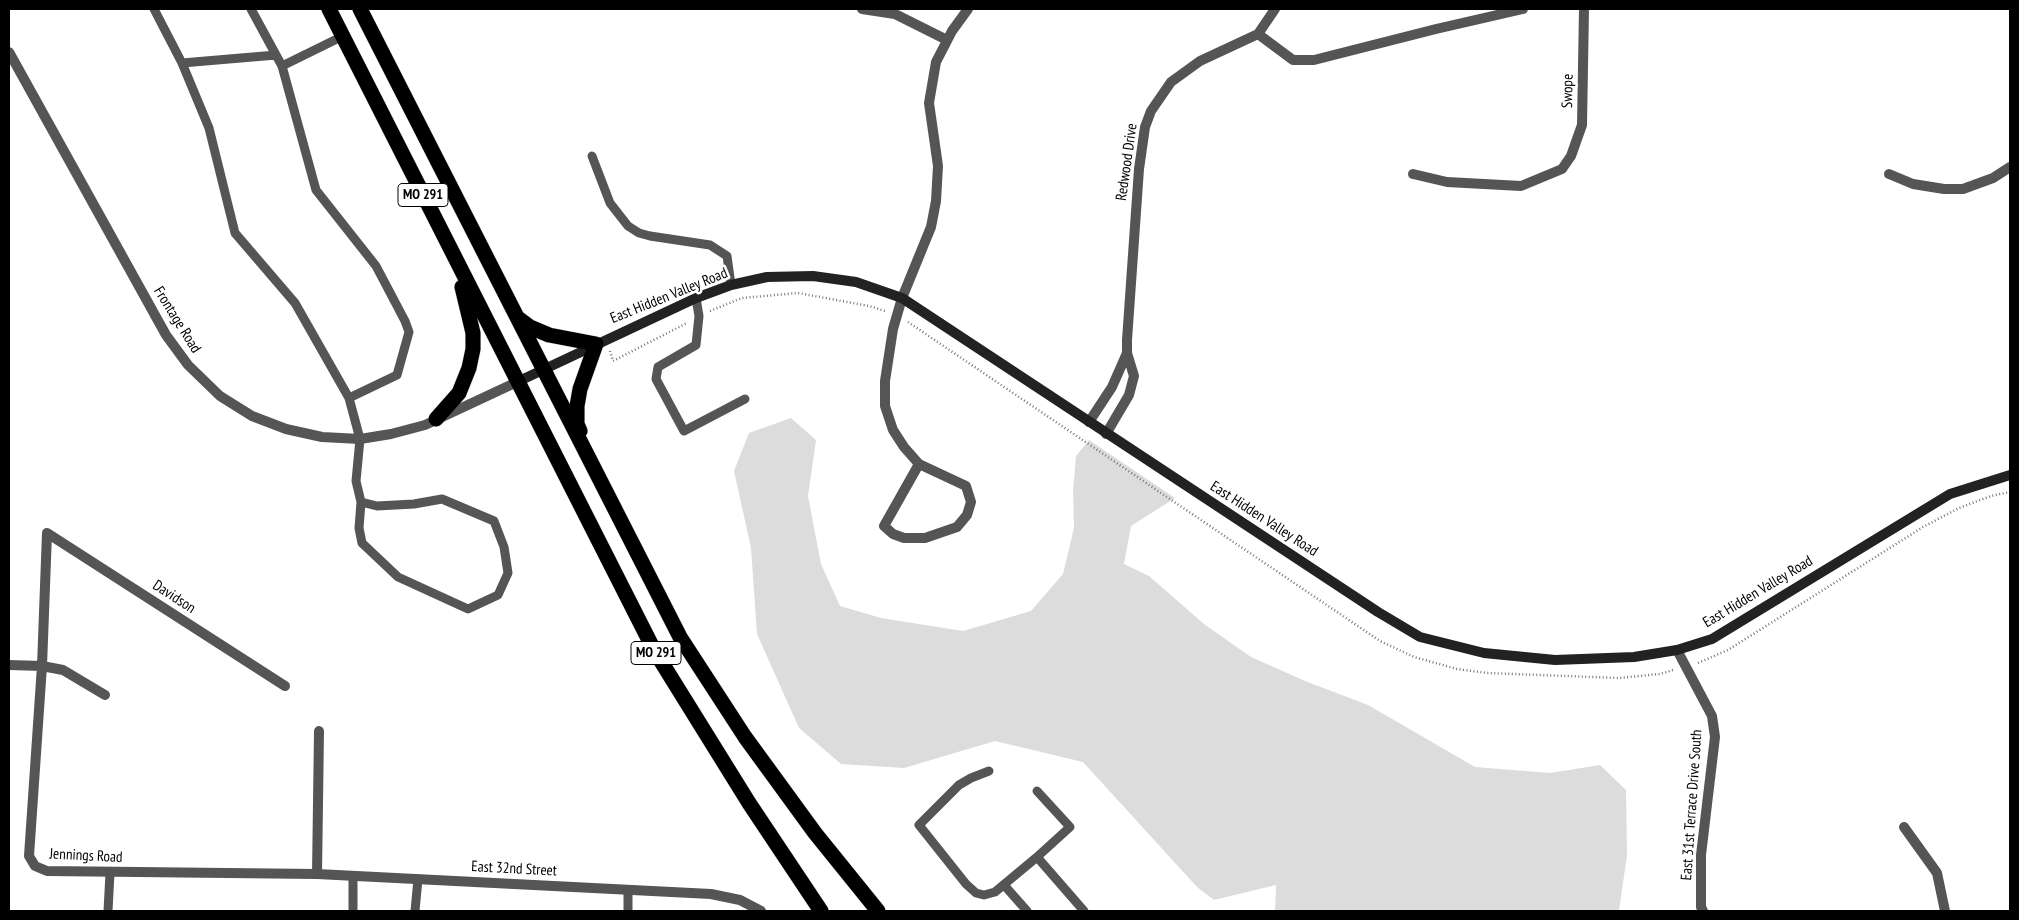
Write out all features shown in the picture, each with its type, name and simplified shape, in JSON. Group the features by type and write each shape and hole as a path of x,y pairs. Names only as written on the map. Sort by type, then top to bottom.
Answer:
{"highway":[{"name":"MO 291","path":"329,9 654,650 749,804 820,911"},
{"name":"MO 291","path":"360,9 680,636 745,737 815,833 878,911"},
{"path":"436,419 458,393 469,368 473,348 473,333 452,252"},
{"path":"516,317 530,327 549,335 601,341 583,381 577,406 577,424 588,458"}],"main road":[{"name":"East Hidden Valley Road","path":"517,382 696,298 732,285 767,277 813,276 856,282 902,298 1106,434 1378,612 1420,637 1484,653 1555,660 1634,657 1677,650 1712,639 1950,494 2010,475"}],"street":[{"path":"862,9 894,14 947,40"},
{"path":"919,464 884,526 893,534 904,538 926,538 957,527 967,515 971,502 966,486 919,464 893,430 885,406 884,382 897,315 931,227 936,202 938,166 929,103 936,62 947,40 968,9"},
{"path":"1275,9 1258,34 1293,60 1314,60 1436,28 1522,9"},
{"name":"Swope","path":"1413,174 1447,182 1521,186 1562,168 1571,156 1582,125 1584,9"},
{"name":"Redwood Drive","path":"1089,422 1112,387 1127,353 1139,169 1145,127 1151,111 1171,82 1193,66 1258,34"},
{"name":"Frontage Road","path":"9,52 166,335 188,365 220,396 252,416 286,430 322,437 360,439 391,434 425,425 517,382"},
{"path":"1889,174 1913,184 1944,189 1963,189 1993,178 2010,166"},
{"name":"Redwood Drive","path":"1106,434 1133,386 1134,376 1127,353"},
{"name":"Jennings Road","path":"47,533 42,666 29,856 36,866 47,871 262,874"},
{"name":"Davidson","path":"47,533 285,686"},
{"name":"East 31st Terrace Drive South","path":"1677,650 1712,716 1715,737 1701,855 1701,907 1703,911"},
{"path":"9,665 42,666 62,670 105,695"},
{"path":"317,874 319,731"},
{"path":"1904,827 1937,873 1945,911"},
{"name":"East 32nd Street","path":"262,874 317,874 711,894 740,900 761,911"}],"lane":[{"path":"154,9 182,63 209,128 235,233 295,303 328,365 349,398 360,439 356,481 361,502 359,528 362,543 398,577 468,609 498,595 508,574 504,547 494,521 442,499 414,504 377,506 361,502"},
{"path":"251,9 282,66 316,190 376,266 405,321 408,332 397,375 349,398"},
{"path":"282,66 343,36"},
{"path":"182,63 276,55"},
{"path":"592,156 610,204 628,226 639,233 650,236 710,245 727,256 732,285"},
{"path":"696,298 699,316 696,345 658,367 656,379 684,431 745,399"},
{"path":"989,771 959,785 919,825 966,884 976,893 984,895 995,892 1070,827 1037,791"},
{"path":"1037,857 1084,911"},
{"path":"108,911 110,873"},
{"path":"353,911 354,876"},
{"path":"415,911 418,879"},
{"path":"1004,885 1027,911"},
{"path":"628,890 628,911"}],"path":[{"path":"601,341 613,361 699,316 742,298 798,293 869,306 897,315 1380,641 1414,657 1457,670 1544,676 1619,678 1660,674 1702,662 1728,650 1923,527 1958,508 1991,496 2010,492"}],"shaded area":[{"path":"791,418 816,440 808,496 821,564 840,606 881,618 963,631 1031,611 1063,574 1074,528 1073,491 1076,456 1089,440 1175,498 1131,526 1124,564 1149,576 1204,624 1251,657 1305,681 1368,705 1475,767 1550,773 1600,765 1626,790 1627,855 1619,911 1275,911 1276,885 1214,900 1197,887 1083,762 995,741 904,768 841,764 799,728 757,634 751,548 734,471 749,433"}]}
